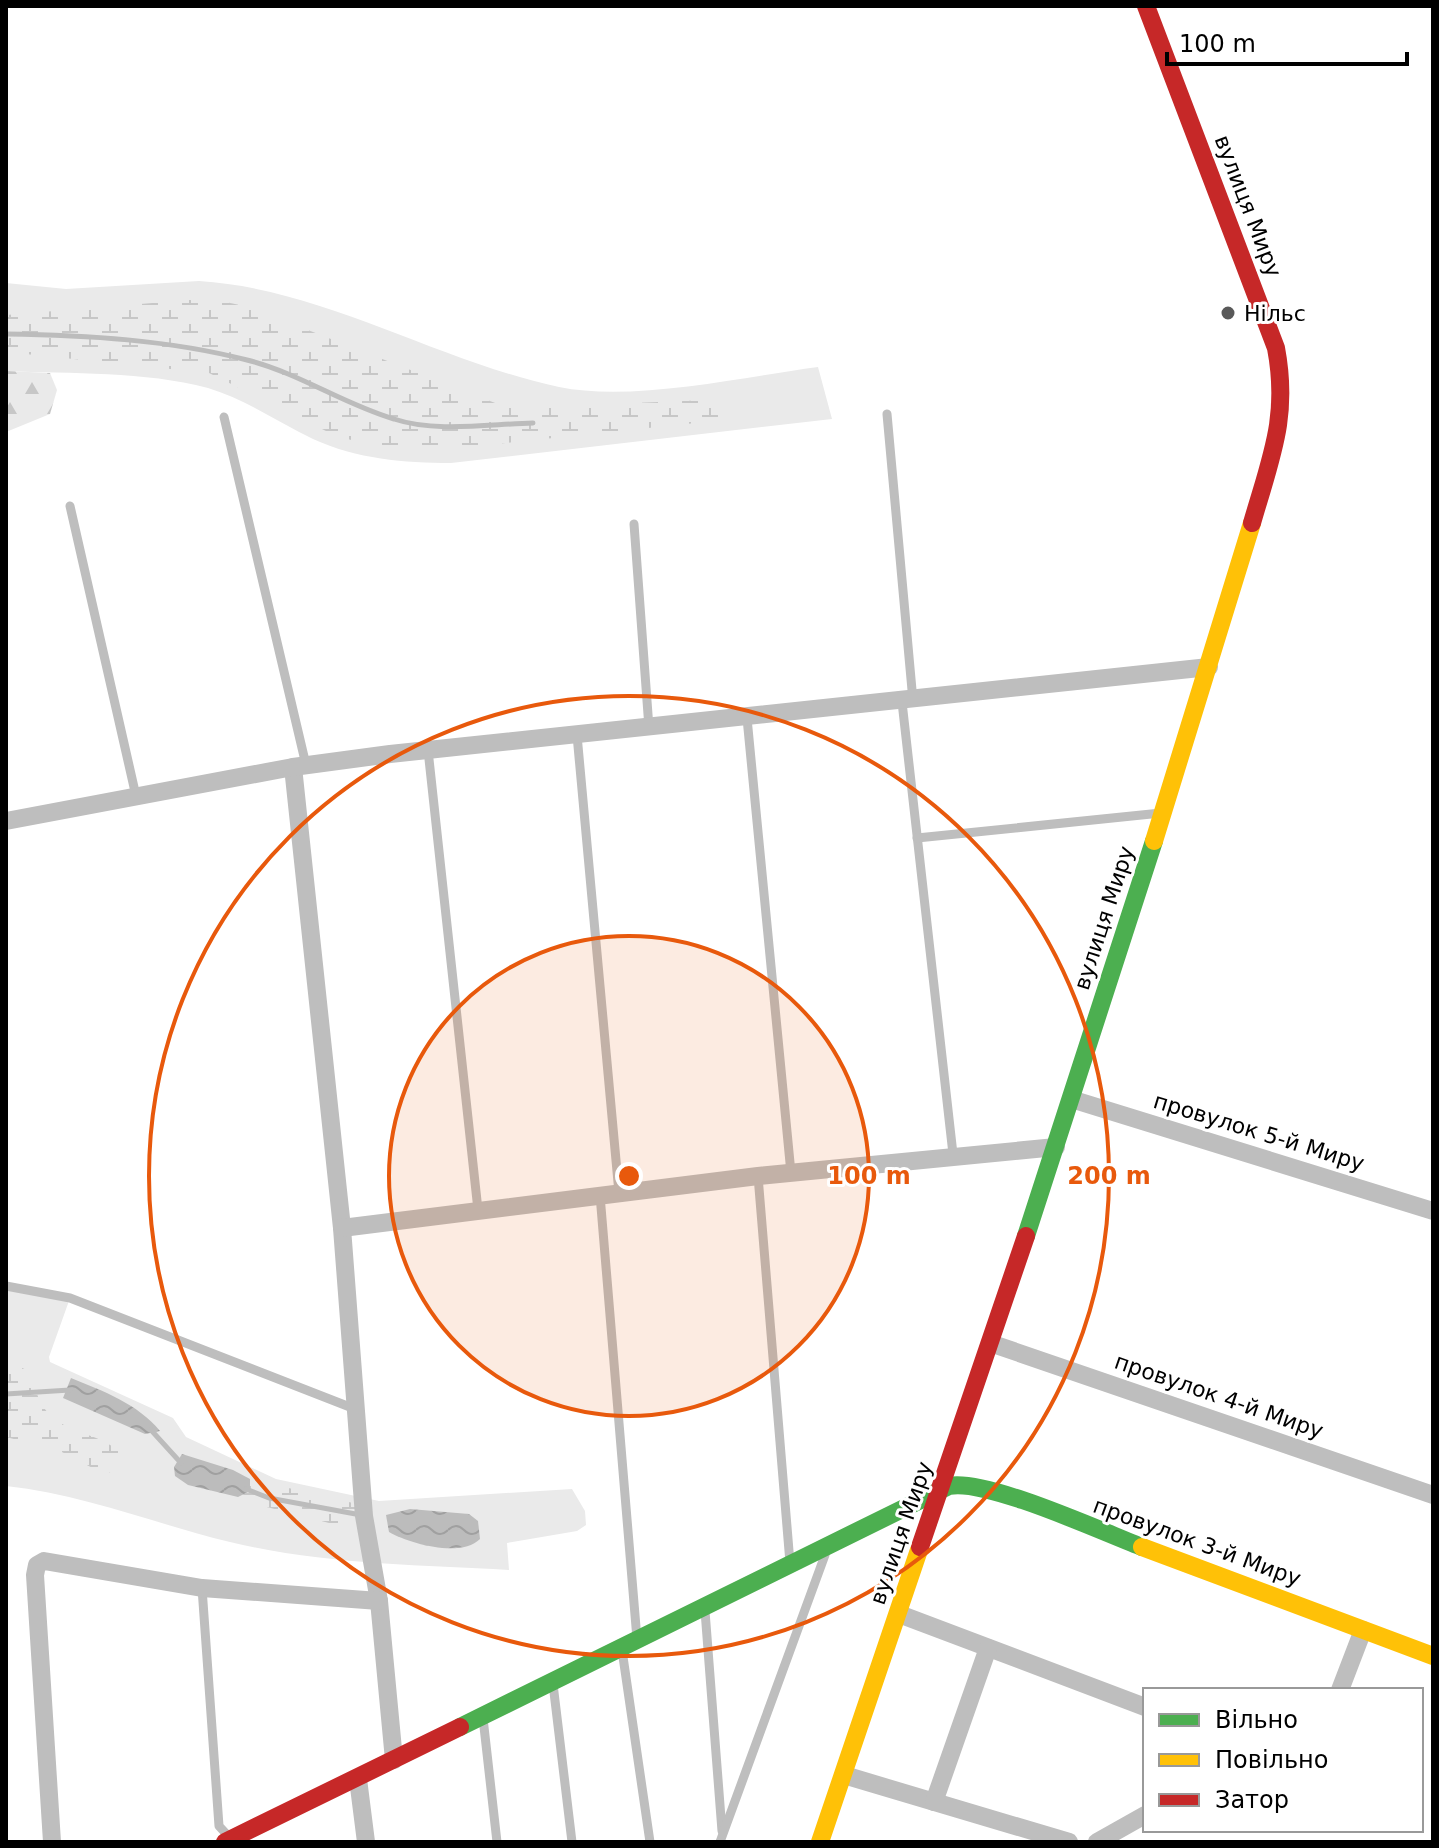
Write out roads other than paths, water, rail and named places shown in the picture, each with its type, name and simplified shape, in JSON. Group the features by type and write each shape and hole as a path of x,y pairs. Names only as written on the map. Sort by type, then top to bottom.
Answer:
{"street":[{"name":"вулиця Миру","path":"820,1842 1056,1147 1209,667 1281,425 1283,384 1273,337 1146,6"},
{"path":"7,818 300,766 1209,667"},
{"path":"300,766 358,1410 364,1516 379,1601 394,1760"},
{"name":"провулок 5-й Миру","path":"1071,1099 1433,1211"},
{"path":"342,1228 758,1176 953,1154 1056,1147"},
{"name":"провулок 4-й Миру","path":"990,1343 1433,1495"},
{"name":"провулок 3-й Миру","path":"942,1486 964,1485 989,1490 1433,1656"},
{"path":"229,1841 926,1500 942,1486"},
{"path":"52,1842 37,1565 44,1561 202,1588 379,1601"},
{"path":"899,1614 1143,1706"},
{"path":"1341,1688 1363,1630"},
{"path":"934,1802 988,1648"},
{"path":"844,1775 1069,1842"},
{"path":"358,1779 366,1842"},
{"path":"1097,1842 1143,1816"}],"lane":[{"path":"887,414 917,838 953,1154"},
{"path":"224,417 300,766"},
{"path":"70,506 136,796"},
{"path":"634,524 649,728"},
{"path":"747,718 791,1173"},
{"path":"577,735 610,1194 630,1646 650,1842"},
{"path":"428,750 478,1210"},
{"path":"917,838 1162,813"},
{"path":"758,1176 791,1566"},
{"path":"6,1286 70,1298 358,1410"},
{"path":"721,1838 828,1548"},
{"path":"202,1588 219,1826 229,1841"},
{"path":"705,1608 721,1838"},
{"path":"553,1684 572,1842"},
{"path":"483,1717 497,1842"}],"water":[{"path":"71,1378 131,1406 160,1431 145,1434 63,1398"},
{"path":"182,1454 233,1470 250,1479 250,1491 238,1497 188,1485 175,1476 174,1467"},
{"path":"410,1509 469,1514 478,1521 480,1539 461,1548 435,1547 389,1532 386,1515"}],"waterway":[{"path":"6,334 128,340 218,353 303,380 375,413 427,426 533,423"},
{"path":"6,1394 70,1390"},
{"path":"151,1430 181,1463"},
{"path":"246,1489 269,1498 361,1515"}],"place":[{"name":"Нільс","path":"1228,313"}]}
